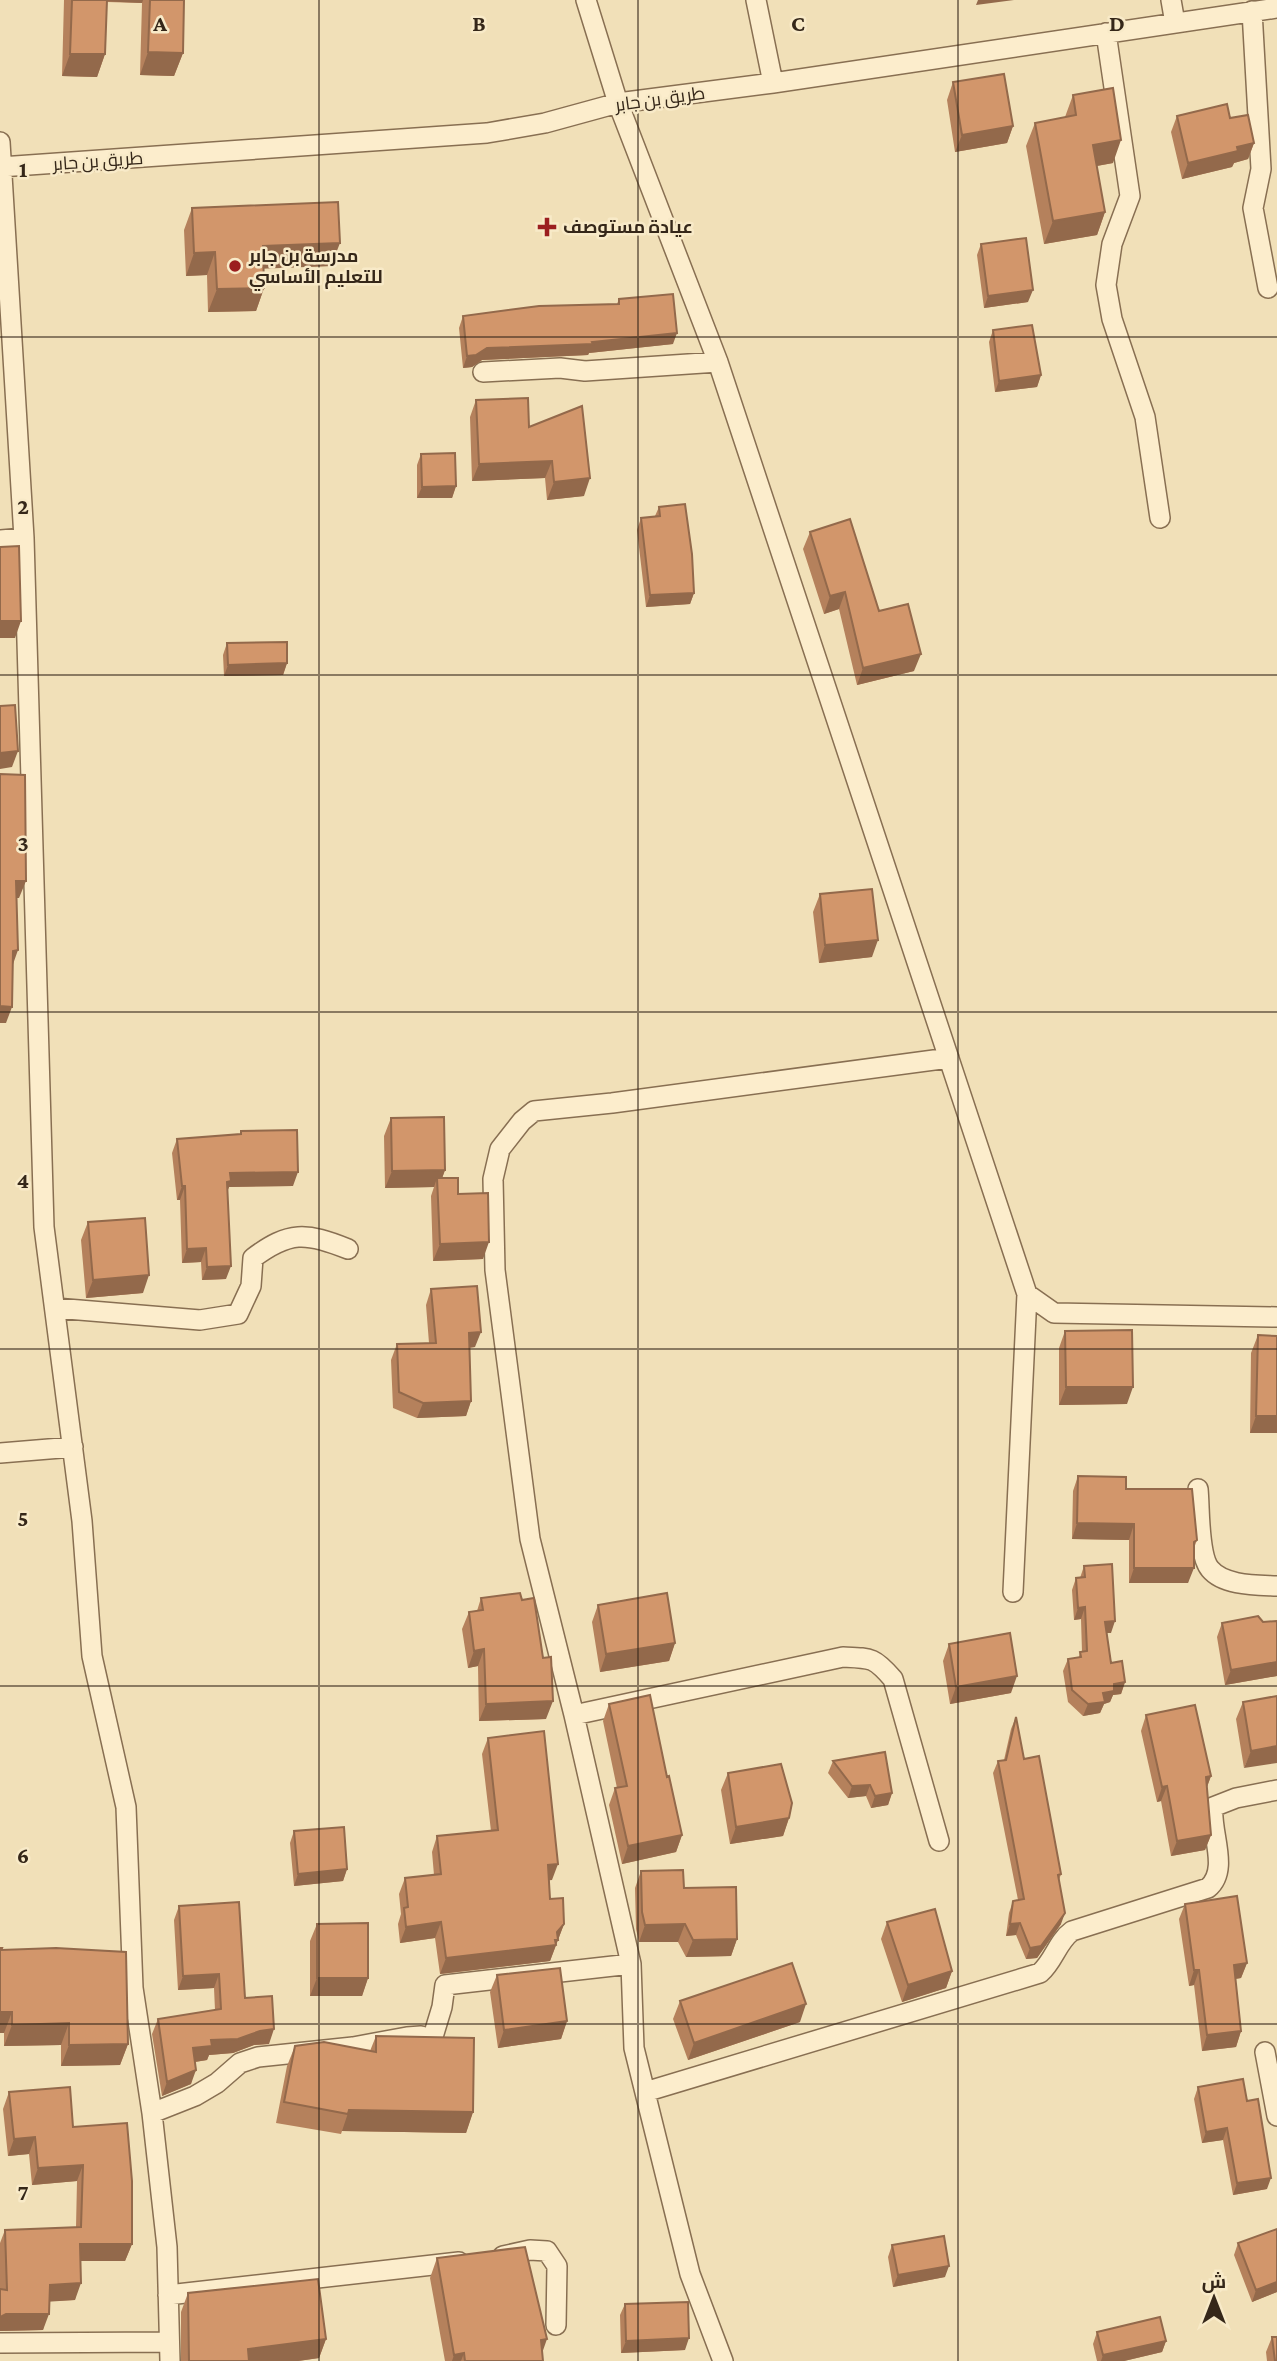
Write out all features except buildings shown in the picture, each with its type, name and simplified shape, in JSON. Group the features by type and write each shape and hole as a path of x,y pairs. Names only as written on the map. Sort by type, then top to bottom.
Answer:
{"street":[{"path":"586,0 618,103 718,362 1027,1294 1013,1592"},
{"path":"756,0 773,83"},
{"path":"1171,0 1175,23"},
{"name":"طريق بن جابر","path":"1,167 487,133 545,124 618,103 773,83 1277,8"},
{"path":"1252,11 1261,169 1253,208 1268,289"},
{"path":"1106,33 1129,197 1112,244 1106,285 1112,318 1145,417 1160,518"},
{"path":"0,142 24,538 44,1227 82,1521 92,1656 126,1807 126,1961 133,1988 152,2113 167,2246 169,2352 0,2343"},
{"path":"483,372 560,368 585,371 718,362"},
{"path":"0,540 24,538"},
{"path":"10,780 31,779"},
{"path":"723,2361 690,2274 634,2048 631,1964 573,1715 550,1630 528,1526 495,1270 493,1179 500,1149 522,1121 534,1111 949,1058"},
{"path":"55,1308 200,1320 220,1318 238,1314 251,1286 253,1258 274,1242 294,1236 328,1241 348,1249"},
{"path":"1027,1294 1054,1313 1277,1317"},
{"path":"0,1453 73,1447"},
{"path":"1198,1489 1203,1553 1210,1569 1225,1579 1277,1586"},
{"path":"573,1715 843,1657 878,1661 893,1679 939,1841"},
{"path":"645,2092 1040,1973 1054,1956 1064,1937 1072,1931 1208,1888 1218,1874 1219,1866 1212,1818 1213,1807 1236,1798 1277,1790"},
{"path":"152,2113 195,2096 217,2083 240,2063 258,2057 352,2047 407,2037 421,2036 432,2040 442,2007 445,1984 631,1964"},
{"path":"1265,2052 1277,2116"},
{"path":"168,2295 495,2258 530,2250 547,2252 557,2266 555,2325"}],"place":[{"name":"عيادة مستوصف","path":"547,227"},
{"name":"مدرسة بن جابر للتعليم الأساسي","path":"235,266"}]}
